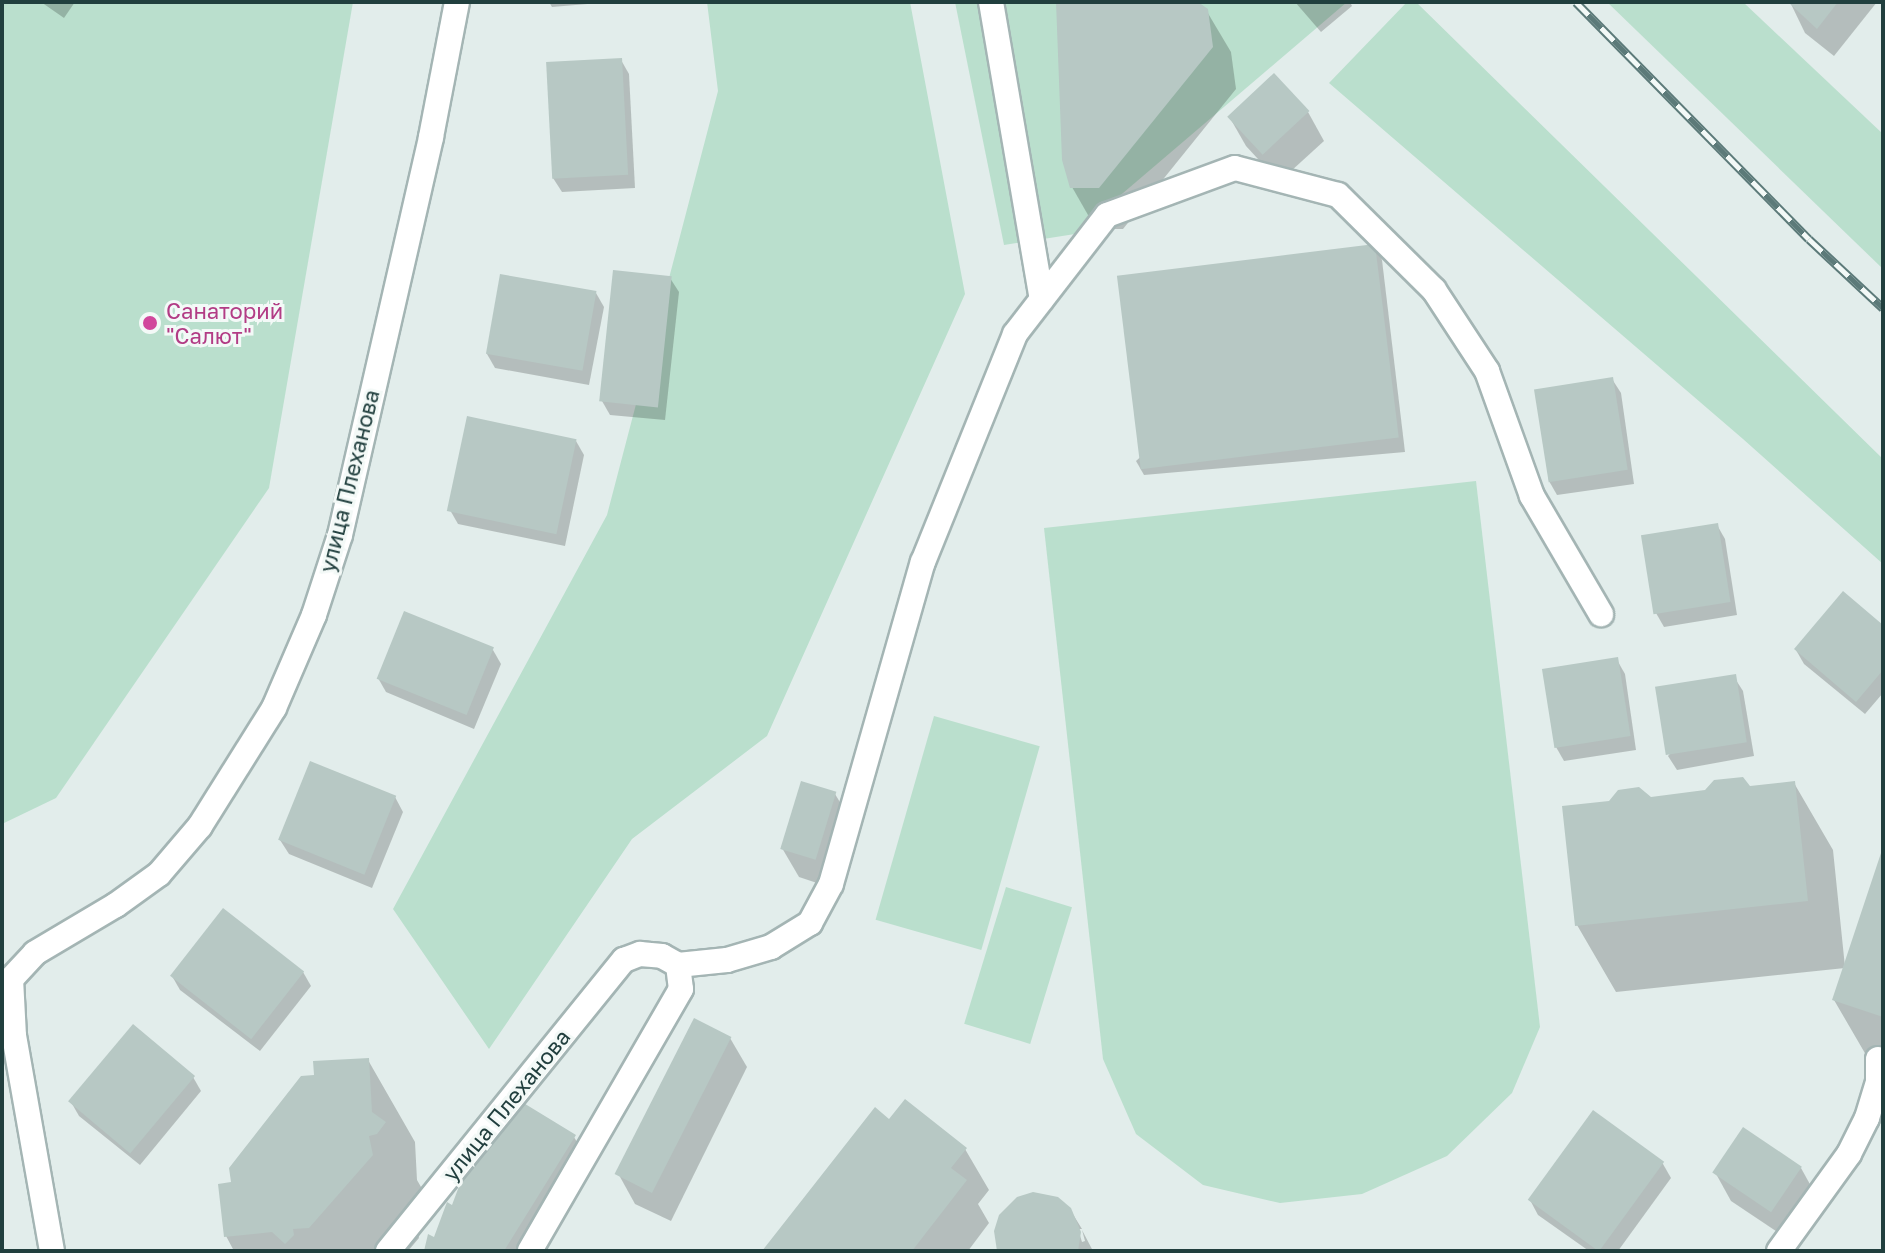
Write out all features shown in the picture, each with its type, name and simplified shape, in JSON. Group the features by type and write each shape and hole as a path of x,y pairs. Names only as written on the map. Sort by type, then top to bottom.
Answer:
{"street":[{"name":"улица Плеханова","path":"52,1251 8,1040 11,979 19,966 159,874 200,826 274,708 314,615 340,535 431,137 457,2"},
{"path":"991,2 1042,299"},
{"path":"530,1251 681,989 678,965 727,960 771,947 810,923 831,884 923,562 1015,334 1107,215 1235,168 1338,195 1434,290 1487,371 1532,496 1601,614"},
{"name":"улица Плеханова","path":"388,1251 624,960 640,954 662,956 678,965"},
{"path":"1779,1251 1849,1154 1867,1118 1878,1083 1878,1059"}],"green space":[{"name":"Санаторий \"Салют\"","path":"2,2 353,2 269,488 56,798 2,824"},
{"path":"707,2 910,2 965,294 767,736 632,839 489,1049 393,909 607,515 718,91"},
{"path":"955,2 1347,2 1075,234 1004,245"},
{"path":"1407,2 1416,2 1883,459 1883,564 1743,439 1329,83"},
{"path":"1607,2 1743,2 1883,134 1883,269"},
{"path":"1476,481 1540,1027 1512,1093 1447,1156 1362,1194 1280,1203 1203,1185 1136,1134 1103,1059 1044,528"},
{"path":"934,716 1040,746 981,950 876,920"},
{"path":"1006,887 1072,907 1030,1044 964,1024"}],"building":[{"path":"1056,2 1198,2 1208,9 1213,47 1099,188 1070,188 1062,160"},
{"path":"1788,2 1838,2 1817,29"},
{"path":"622,58 628,175 552,179 546,62"},
{"path":"1274,73 1309,111 1263,155 1227,117"},
{"path":"1375,244 1399,438 1141,469 1117,276"},
{"path":"613,270 672,276 658,407 599,401"},
{"path":"500,274 597,291 582,371 486,354"},
{"path":"1613,377 1628,470 1549,482 1534,390"},
{"path":"467,416 577,439 556,534 447,511"},
{"path":"1718,523 1731,602 1653,614 1641,535"},
{"path":"1843,591 1883,625 1883,670 1856,702 1794,649"},
{"path":"404,611 494,647 467,715 377,679"},
{"path":"1618,657 1631,736 1554,748 1542,669"},
{"path":"1736,674 1747,742 1666,755 1655,687"},
{"path":"310,761 396,796 364,875 278,840"},
{"path":"1743,777 1750,786 1795,781 1808,901 1575,926 1562,806 1609,801 1618,790 1639,787 1651,797 1705,790 1714,780"},
{"path":"801,781 836,792 816,860 780,849"},
{"path":"1883,850 1883,1017 1832,1000"},
{"path":"223,908 304,971 251,1039 170,976"},
{"path":"694,1018 731,1037 652,1193 615,1174"},
{"path":"133,1024 195,1076 130,1153 68,1101"},
{"path":"369,1058 372,1112 386,1122 377,1134 369,1136 373,1155 309,1228 293,1229 294,1235 285,1244 272,1232 224,1237 218,1184 231,1182 229,1168 301,1076 314,1075 313,1061"},
{"path":"517,1099 576,1135 504,1251 424,1251 428,1234 434,1237 447,1202 452,1205 467,1165"},
{"path":"905,1099 967,1148 951,1168 967,1180 912,1251 762,1251 875,1107 889,1119"},
{"path":"1593,1110 1664,1162 1599,1251 1528,1200"},
{"path":"1743,1127 1802,1167 1771,1212 1712,1173"},
{"path":"1033,1192 1058,1197 1071,1208 1081,1232 1078,1251 997,1251 994,1231 999,1215 1017,1197"}],"railway":[{"path":"1576,2 1809,239 1883,308"}],"place":[{"name":"Санаторий \"Салют\"","path":"150,323"}]}
